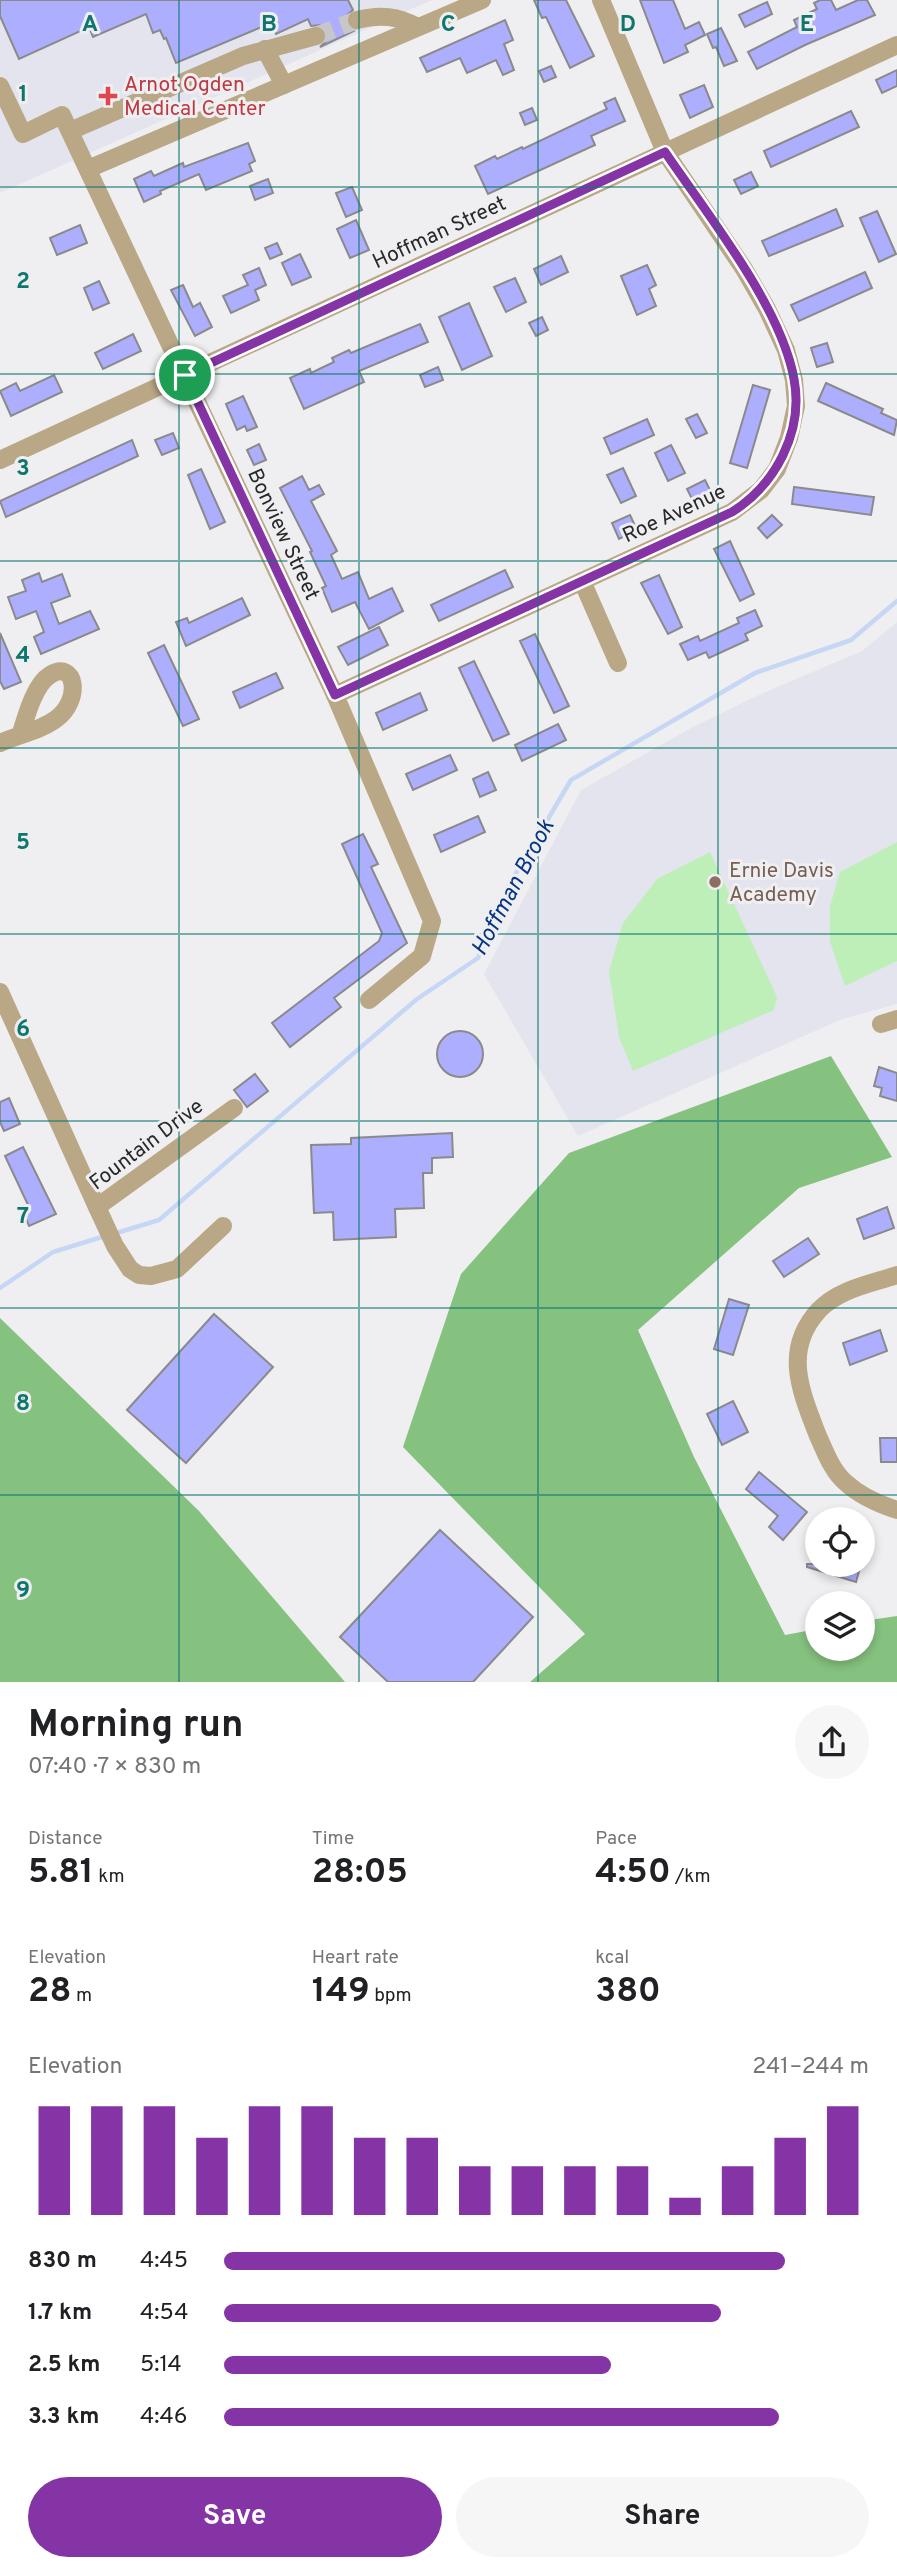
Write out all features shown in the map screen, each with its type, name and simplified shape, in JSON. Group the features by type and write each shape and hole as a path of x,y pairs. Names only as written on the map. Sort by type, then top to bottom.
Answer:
{"street":[{"path":"88,169 482,0"},
{"name":"Roe Avenue","path":"335,695 732,512 761,490 777,469 789,438 796,406 794,380 786,350 744,269 665,152 601,0"},
{"path":"357,20 387,16 400,18 418,27"},
{"path":"0,86 23,134 62,115 70,131 243,55 316,36"},
{"name":"Hoffman Street","path":"0,460 897,46"},
{"path":"265,49 284,85"},
{"name":"Bonview Street","path":"70,131 335,695 432,921 422,956 369,1000"},
{"path":"582,581 618,663"},
{"path":"0,743 56,719 68,707 74,695 73,682 68,675 60,672 50,675 43,683 33,698 21,733"},
{"path":"0,992 97,1208"},
{"name":"Fountain Drive","path":"223,1226 184,1264 163,1275 151,1276 134,1273 115,1246 97,1208 234,1108"},
{"path":"897,1275 836,1295 819,1310 807,1326 797,1361 798,1380 803,1397 826,1454 843,1481 874,1502 897,1510"}],"shaded area":[{"name":"Arnot Ogden Medical Center","path":"0,0 432,0 0,193"},
{"name":"Ernie Davis Academy","path":"897,622 897,1004 842,1019 578,1136 484,974 581,790 693,727 763,693 862,651"}],"green space":[{"path":"897,842 897,961 845,986 830,942 830,906 840,872"},
{"path":"710,852 777,997 774,1010 633,1071 619,1037 609,971 623,923 657,879"},
{"path":"831,1056 892,1157 799,1188 638,1330 694,1457 785,1635 805,1631 805,1661 875,1661 875,1619 897,1616 897,1682 530,1682 585,1634 403,1447 461,1274 569,1153"},
{"path":"0,1318 199,1511 345,1682 0,1682"}],"building":[{"name":"Arnot Ogden Medical Center","path":"0,0 348,0 353,10 346,16 346,22 354,31 320,47 327,40 327,32 320,25 311,26 308,19 276,34 271,23 176,63 166,38 164,39 160,30 153,33 146,14 93,37 89,27 19,59 0,16"},
{"path":"534,0 566,0 594,56 570,68 546,17 542,18"},
{"path":"640,0 673,0 685,29 699,22 705,35 685,45 688,52 664,63"},
{"path":"831,0 836,10 858,0 867,0 875,15 757,69 748,52 797,27 794,20 817,9 814,3"},
{"path":"767,2 772,14 745,27 739,15"},
{"path":"505,20 513,40 504,44 514,70 503,75 496,60 467,73 460,58 427,72 420,58"},
{"path":"721,28 737,61 724,66 707,34"},
{"path":"551,66 556,77 544,82 539,71"},
{"path":"897,70 897,86 882,93 876,80"},
{"path":"704,85 713,107 690,118 680,95"},
{"path":"615,98 625,121 591,136 595,145 488,194 475,166 495,156 497,159 522,147 523,149 607,109 604,103"},
{"path":"532,108 537,120 525,125 520,113"},
{"path":"851,111 859,127 771,167 764,151"},
{"path":"248,143 255,161 249,164 252,171 206,190 199,174 160,191 161,194 144,202 134,179 151,171 154,176 183,163 184,167"},
{"path":"751,172 758,186 741,194 734,180"},
{"path":"268,179 273,193 255,200 250,186"},
{"path":"352,187 362,210 346,217 336,193"},
{"path":"836,209 843,226 769,256 762,241"},
{"path":"877,211 896,254 879,262 860,218"},
{"path":"356,220 369,250 350,258 337,229"},
{"path":"80,225 87,243 57,255 50,238"},
{"path":"277,243 282,254 270,259 265,248"},
{"path":"300,254 311,277 292,285 282,263"},
{"path":"561,256 568,272 541,285 534,269"},
{"path":"647,265 656,285 649,289 656,306 637,315 621,276"},
{"path":"259,268 266,285 255,290 259,300 231,313 223,296 248,285 243,275"},
{"path":"865,272 872,288 799,321 791,305"},
{"path":"515,278 526,302 506,312 494,287"},
{"path":"99,281 109,303 93,310 84,288"},
{"path":"183,285 193,307 200,303 212,327 195,336 171,290"},
{"path":"469,303 492,356 462,370 439,317"},
{"path":"542,317 548,330 536,336 529,323"},
{"path":"420,324 428,342 359,371 364,382 304,409 290,378 310,369 311,373 334,362 332,358 349,350 351,353"},
{"path":"133,334 141,351 103,369 95,353"},
{"path":"827,343 833,362 817,367 811,348"},
{"path":"438,367 443,380 425,387 420,375"},
{"path":"54,375 62,392 11,416 0,391 16,383 20,391"},
{"path":"826,383 883,409 881,413 897,420 894,435 818,401"},
{"path":"753,385 770,390 747,468 730,463"},
{"path":"243,396 257,427 247,431 245,426 237,430 226,404"},
{"path":"697,414 707,433 696,438 686,419"},
{"path":"647,419 654,435 611,454 604,438"},
{"path":"173,433 179,448 162,455 155,440"},
{"path":"132,440 138,456 6,517 0,501"},
{"path":"259,444 266,460 254,465 247,450"},
{"path":"671,445 685,473 668,481 655,453"},
{"path":"623,468 636,496 621,503 607,475"},
{"path":"201,469 225,522 210,529 188,475"},
{"path":"302,476 309,490 319,485 324,494 311,501 337,551 331,555 342,579 358,572 369,599 392,588 403,611 369,629 355,602 332,612 322,588 326,586 310,552 312,551 280,488"},
{"path":"705,480 712,494 694,503 687,489"},
{"path":"794,487 874,497 871,515 792,504"},
{"path":"630,515 637,530 619,539 612,523"},
{"path":"772,515 782,525 767,538 758,528"},
{"path":"730,541 754,594 740,601 714,549"},
{"path":"505,570 513,587 439,621 431,605"},
{"path":"39,573 42,582 62,574 70,596 51,603 59,624 90,611 99,629 41,654 34,637 44,632 36,611 16,619 8,597 26,591 22,580"},
{"path":"659,575 682,627 668,634 641,583"},
{"path":"242,598 250,615 186,646 176,622 187,618 189,623"},
{"path":"755,610 762,626 745,634 748,640 709,658 706,652 688,660 680,644 698,636 700,641 739,623 737,618"},
{"path":"379,627 388,645 348,665 338,647"},
{"path":"0,633 21,682 4,689 0,681"},
{"path":"535,634 569,706 554,713 520,641"},
{"path":"164,645 199,719 183,726 148,653"},
{"path":"474,661 509,734 493,741 459,668"},
{"path":"276,673 283,688 240,708 233,692"},
{"path":"420,693 427,710 383,730 376,713"},
{"path":"558,724 566,740 522,761 515,745"},
{"path":"450,755 457,770 413,790 406,774"},
{"path":"488,772 496,790 480,797 473,779"},
{"path":"478,816 485,832 441,852 434,835"},
{"path":"363,834 378,864 371,867 407,943 334,998 341,1007 290,1047 272,1023 379,941 382,933 342,844"},
{"path":"460,1031 469,1032 476,1038 482,1045 482,1063 476,1070 469,1076 460,1077 451,1076 444,1070 438,1063 437,1054 438,1045 444,1038 451,1032"},
{"path":"879,1067 897,1073 897,1101 880,1096 882,1088 874,1086"},
{"path":"255,1074 268,1091 247,1107 234,1090"},
{"path":"9,1098 20,1124 4,1131 0,1122 0,1102"},
{"path":"452,1133 453,1157 432,1158 432,1173 423,1173 424,1208 395,1209 396,1237 334,1240 333,1212 314,1213 311,1145 351,1144 351,1138"},
{"path":"23,1147 56,1214 29,1226 22,1210 29,1207 5,1156"},
{"path":"887,1207 894,1228 864,1239 857,1219"},
{"path":"808,1238 819,1254 784,1277 773,1261"},
{"path":"729,1299 749,1305 733,1355 714,1349"},
{"path":"214,1314 273,1367 186,1463 127,1410"},
{"path":"880,1330 887,1351 850,1365 843,1343"},
{"path":"733,1401 748,1432 722,1445 707,1414"},
{"path":"880,1438 897,1438 897,1462 881,1462"},
{"path":"759,1472 805,1510 805,1514 783,1540 769,1527 778,1516 746,1489"},
{"path":"440,1530 533,1617 473,1682 388,1682 340,1637"},
{"path":"840,1577 857,1577 856,1582"}],"waterway":[{"name":"Hoffman Brook","path":"113,1234 159,1220 417,999 478,958 509,885 571,780 755,673 851,640 897,601"},
{"name":"Hoffman Brook","path":"0,1288 53,1252 105,1236"}],"tunnel":[{"path":"316,36 357,20"}],"place":[{"name":"Arnot Ogden Medical Center","path":"108,96"},
{"name":"Ernie Davis Academy","path":"715,882"}],"route":[{"path":"665,152 744,269 767,309 786,350 794,380 796,406 789,438 777,469 761,490 732,512 335,695 185,375 665,152"}]}
